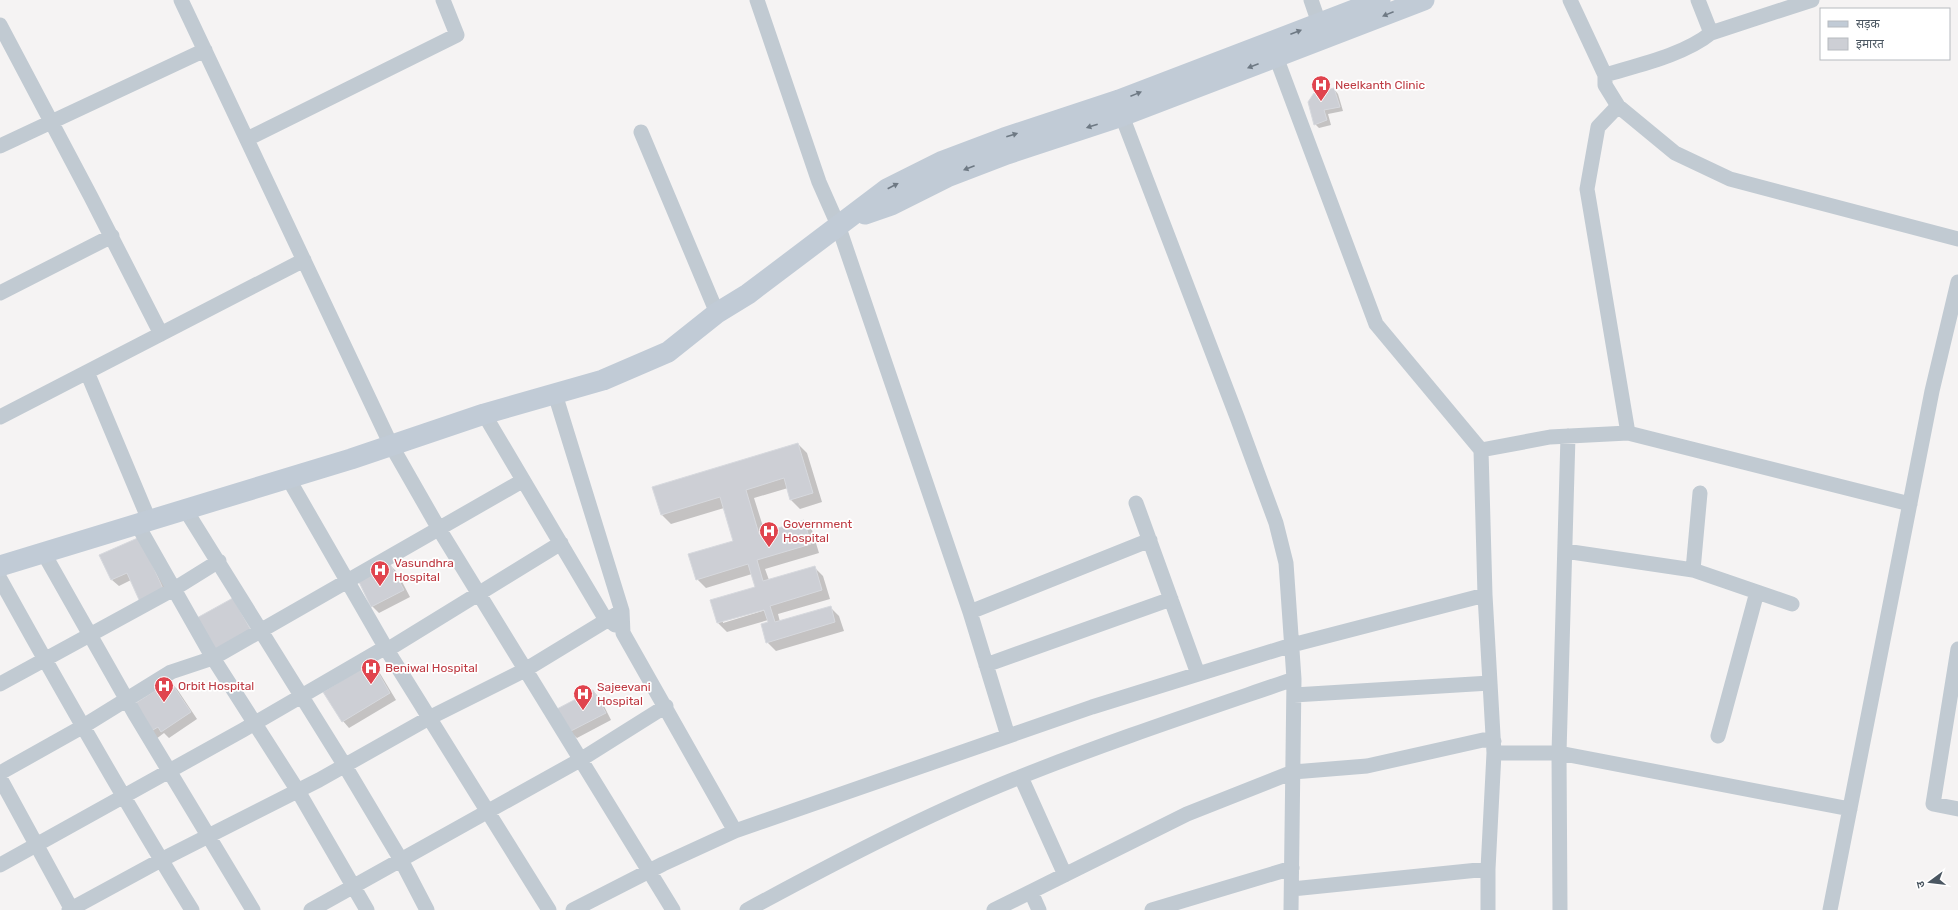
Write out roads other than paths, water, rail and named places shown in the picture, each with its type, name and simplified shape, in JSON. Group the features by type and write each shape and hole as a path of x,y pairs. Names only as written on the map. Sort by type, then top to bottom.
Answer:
{"street":[{"path":"181,0 391,445 439,529 673,910"},
{"path":"247,139 457,35 443,0"},
{"path":"757,0 819,182 838,225 970,612 1008,736"},
{"path":"1311,0 1319,23"},
{"path":"0,566 288,478 484,414 603,380 668,352 717,313 748,294 887,189 943,161 1004,138 1118,100 1380,0"},
{"path":"838,225 891,205 953,174 1007,154 1122,116 1424,0"},
{"path":"1570,0 1605,75 1605,85 1618,106 1675,153 1730,179 1958,239"},
{"path":"1698,0 1711,33"},
{"path":"1605,75 1660,58 1702,40 1711,33 1812,0"},
{"path":"0,25 112,236 161,334"},
{"path":"0,146 205,50"},
{"path":"1276,57 1376,324 1481,450 1485,594 1494,747 1488,869 1488,910"},
{"path":"1618,106 1598,126 1588,189 1628,433"},
{"path":"1122,116 1276,523 1286,563 1294,679 1291,910"},
{"path":"641,132 717,313"},
{"path":"0,293 112,236"},
{"path":"0,417 304,260"},
{"path":"1830,910 1932,391 1958,282"},
{"path":"88,372 143,522 174,589 213,658 298,791 367,910"},
{"path":"554,394 622,611 623,633"},
{"path":"484,414 522,481 561,543 603,615 623,633 666,706 735,831"},
{"path":"1481,450 1550,437 1628,433 1910,504"},
{"path":"1560,910 1559,753 1568,436"},
{"path":"288,478 386,649 548,910"},
{"path":"0,773 82,727 126,698 171,672 213,658 522,481"},
{"path":"1694,570 1700,493"},
{"path":"1136,503 1198,674"},
{"path":"185,509 219,561 345,766 401,860 427,910"},
{"path":"970,612 1150,540"},
{"path":"0,865 124,797 386,649 561,543"},
{"path":"44,552 126,698 254,910"},
{"path":"1565,552 1694,570 1792,604"},
{"path":"0,684 90,633 174,589 219,561"},
{"path":"0,579 82,727 192,910"},
{"path":"1718,736 1757,592"},
{"path":"572,910 649,871 735,831 1008,736 1092,707 1292,645 1485,594"},
{"path":"986,665 1171,599"},
{"path":"0,778 71,910 161,860 345,766 429,718 525,670 622,611"},
{"path":"1958,649 1934,804 1958,809"},
{"path":"747,910 918,822 1021,777 1171,721 1294,679"},
{"path":"1294,695 1490,683"},
{"path":"311,910 580,760 666,706"},
{"path":"994,910 1187,814 1293,772 1368,766 1483,740 1494,747 1559,753 1850,809"},
{"path":"1021,777 1065,875"},
{"path":"1152,910 1292,868"},
{"path":"1292,889 1488,869"},
{"path":"1031,892 1039,910"}],"place":[{"name":"Neelkanth Clinic","path":"1321,102"},
{"name":"Government Hospital","path":"769,548"},
{"name":"Vasundhra Hospital","path":"380,587"},
{"name":"Beniwal Hospital","path":"371,685"},
{"name":"Orbit Hospital","path":"164,703"},
{"name":"Sajeevani Hospital","path":"583,711"}]}
